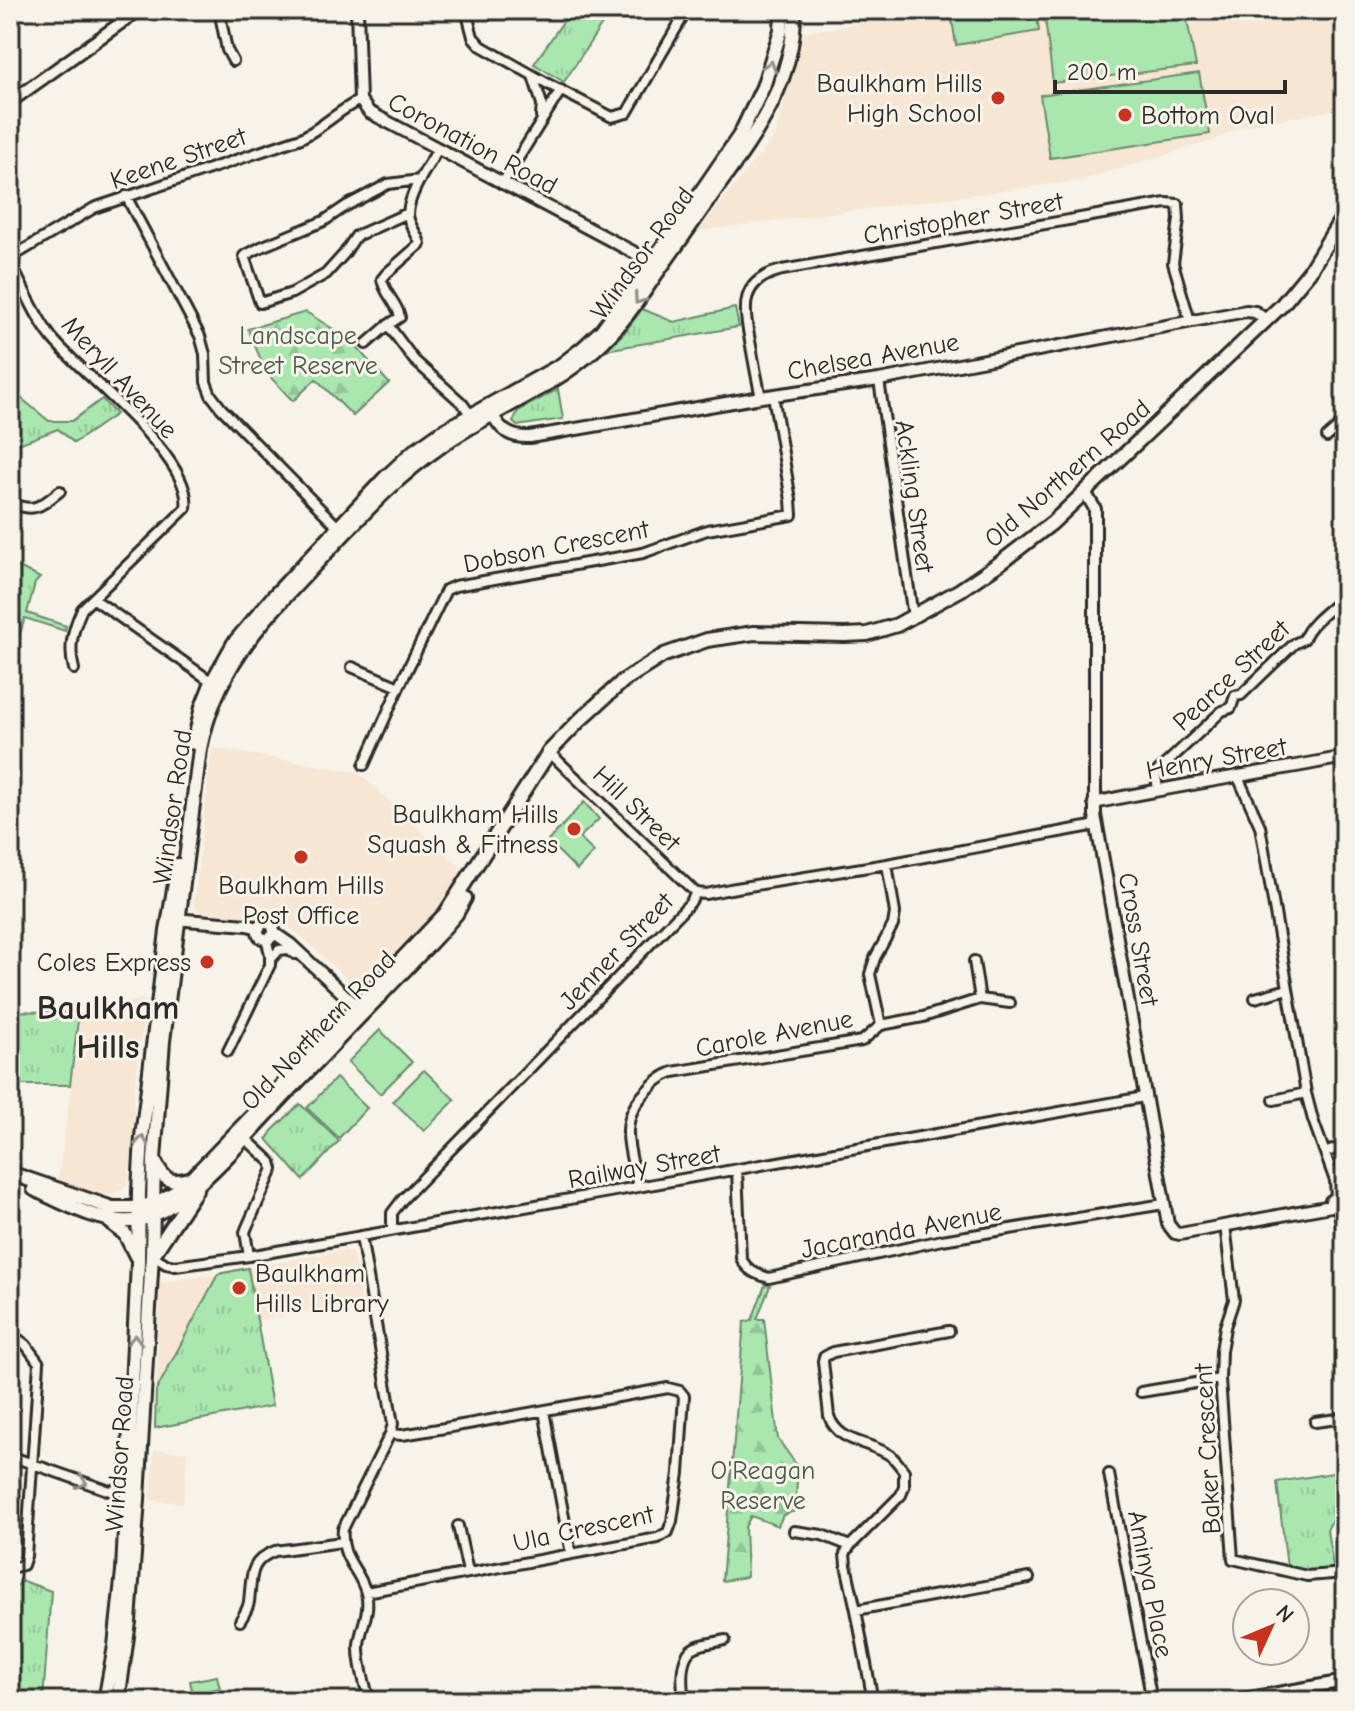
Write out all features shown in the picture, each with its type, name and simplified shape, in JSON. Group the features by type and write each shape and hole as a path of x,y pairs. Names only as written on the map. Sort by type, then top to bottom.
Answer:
{"main road":[{"name":"Windsor Road","path":"118,1701 129,1622 137,1518 152,1255 154,1159 174,919 196,728 212,682 247,627 341,530 409,469 490,410 550,384 593,351 627,315 679,224 740,135 769,69 781,30 782,10"},
{"name":"Windsor Road","path":"655,265 749,144 768,113 780,86 790,47 794,10"},
{"name":"Old Northern Road","path":"198,1178 456,914 493,849 495,838 549,752 623,681 664,655 707,640 754,633 867,634 897,625 960,590 1026,544 1085,492 1281,306 1309,272 1345,213"},
{"name":"Windsor Road","path":"105,1701 123,1571 142,1137 200,749 209,714 230,667 253,633 407,457 470,414 490,410"},
{"name":"Old Northern Road","path":"139,1214 153,1210 198,1178 245,1138 361,1010"},
{"path":"154,1159 163,1176 169,1180 178,1182 198,1178"},
{"path":"10,1173 99,1205 139,1214"},
{"path":"152,1255 198,1178"},
{"path":"10,1181 114,1224 128,1239 138,1263"},
{"path":"106,1219 119,1221 139,1214"}],"street":[{"path":"10,102 139,10"},
{"path":"219,10 227,50 233,61"},
{"name":"Coronation Road","path":"357,10 360,100 369,112 655,265"},
{"path":"466,10 473,37 481,46 612,117 627,113 687,10"},
{"path":"533,76 542,104 541,120"},
{"path":"502,184 561,90"},
{"name":"Keene Street","path":"10,260 94,208 301,138 360,100"},
{"path":"366,344 400,317 399,309 384,289 382,279 420,244 408,213 412,196 438,149"},
{"path":"408,213 356,236 326,274 292,293 260,303 244,256 324,221 388,184 420,180"},
{"path":"126,196 200,336 205,354 206,382 211,395 341,530"},
{"name":"Christopher Street","path":"761,397 745,305 754,283 770,272 1166,203 1178,204 1173,263 1190,321"},
{"name":"Meryll Avenue","path":"10,260 52,338 152,437 178,475 188,498 186,508 82,609 73,630 70,654 74,669"},
{"name":"Chelsea Avenue","path":"490,410 500,427 510,435 530,437 879,380 1246,311 1255,312 1266,320"},
{"path":"388,325 414,360 470,414"},
{"name":"Ackling Street","path":"879,380 913,617"},
{"name":"Dobson Crescent","path":"364,765 446,590 643,553 707,530 792,515 773,395"},
{"path":"1327,437 1345,421"},
{"path":"10,502 29,509 43,505 60,491"},
{"name":"Cross Street","path":"1085,492 1095,509 1094,803 1168,1224 1175,1233 1180,1234 1339,1205"},
{"name":"Pearce Street","path":"1158,790 1158,771 1222,711 1231,708 1235,696 1241,695 1294,644 1304,639 1308,628 1345,596"},
{"path":"94,599 212,682"},
{"path":"352,667 399,687"},
{"name":"Hill Street","path":"549,752 696,893"},
{"name":"Henry Street","path":"1094,803 1345,757"},
{"path":"1238,777 1260,826 1306,1093 1335,1181 1345,1237"},
{"name":"Jenner Street","path":"392,1230 392,1213 402,1200 690,903 696,893 706,894 887,864 1097,825"},
{"path":"881,1025 870,974 893,925 895,913 887,864"},
{"path":"174,919 259,928 261,936 271,933 297,942 321,972"},
{"path":"228,1051 264,980 270,960 271,933"},
{"path":"271,933 290,944 307,961"},
{"path":"270,960 279,950 288,949 321,972 361,1010"},
{"path":"974,961 980,999"},
{"path":"1255,998 1288,989"},
{"name":"Carole Avenue","path":"638,1187 627,1123 634,1105 661,1077 673,1072 862,1041 881,1025 923,1017 980,999 1010,1003"},
{"path":"1274,1100 1306,1093"},
{"name":"Railway Street","path":"152,1255 169,1266 249,1256 1144,1097"},
{"path":"245,1138 271,1162 273,1169 245,1232 249,1256"},
{"path":"1325,1153 1345,1145"},
{"name":"Jacaranda Avenue","path":"737,1170 741,1258 744,1266 754,1274 769,1278 942,1240 1164,1204"},
{"name":"Baker Crescent","path":"1225,1225 1234,1300 1225,1327 1220,1379 1233,1559 1307,1576 1345,1573"},
{"path":"361,1236 393,1424 343,1529 345,1553 366,1592 366,1614 359,1644 369,1701"},
{"path":"873,1701 845,1554 895,1502 904,1487 904,1471 890,1455 847,1438 831,1424 822,1366 824,1357 833,1352 949,1331"},
{"path":"10,1333 26,1345 39,1363 25,1560 23,1565 10,1568"},
{"path":"1141,1392 1220,1379"},
{"name":"Ula Crescent","path":"366,1592 658,1538 668,1532 679,1473 683,1388 668,1388 414,1433 390,1434"},
{"path":"544,1411 571,1554"},
{"path":"1315,1422 1345,1418"},
{"path":"10,1456 32,1467 110,1491 123,1487 127,1479"},
{"name":"Aminya Place","path":"1109,1474 1152,1701"},
{"path":"458,1526 468,1572"},
{"path":"794,1531 822,1535 850,1546"},
{"path":"240,1621 249,1606 249,1585 255,1565 265,1555 342,1542"},
{"path":"856,1610 1029,1578"},
{"path":"684,1701 684,1664 689,1652 696,1647 725,1640"},
{"path":"1233,1701 1258,1699 1345,1681"}],"shaded area":[{"name":"Baulkham Hills High School","path":"949,10 1345,10 1345,108 1242,126 1217,139 1082,180 698,231 775,136 804,32"},
{"path":"212,748 358,772 464,871 438,914 366,986 355,987 291,928 268,920 200,911 194,905"},
{"path":"146,999 133,1101 135,1129 127,1184 114,1195 99,1194 58,1180 82,1011"},
{"path":"346,1250 353,1255 361,1302 257,1320 248,1268"},
{"path":"218,1274 156,1391 160,1283"},
{"path":"154,1450 187,1452 183,1503 151,1500"}],"green space":[{"path":"571,10 605,10 606,18 564,82 534,64"},
{"path":"1013,10 1036,10 1039,31 956,45 952,20"},
{"path":"1044,10 1185,10 1196,66 1053,83"},
{"name":"Bottom Oval","path":"1199,73 1210,134 1050,158 1040,95"},
{"path":"735,308 739,327 606,350 625,332 642,309 674,322"},
{"name":"Landscape Street Reserve","path":"306,312 349,339 389,383 353,416 316,379 293,401 263,365 248,329"},
{"path":"10,389 49,421 72,421 102,399 116,414 74,443 58,429 16,445 10,442"},
{"path":"558,389 563,419 517,426 513,422 518,411"},
{"path":"10,562 40,578 35,583 27,613 66,626 65,631 25,618 13,656 16,712 10,719"},
{"name":"Baulkham Hills Squash & Fitness","path":"584,802 599,819 579,838 594,852 577,870 548,841"},
{"path":"10,1011 79,1013 70,1085 10,1085"},
{"path":"380,1030 412,1062 380,1094 348,1062"},
{"path":"424,1070 455,1100 424,1131 393,1101"},
{"path":"336,1078 367,1108 339,1138 307,1108"},
{"path":"300,1104 339,1141 303,1180 267,1139"},
{"path":"248,1268 272,1406 155,1428 156,1391 218,1274"},
{"name":"O'Reagan Reserve","path":"765,1285 770,1286 757,1319 764,1319 778,1439 798,1467 795,1511 783,1515 778,1526 751,1516 745,1527 747,1577 722,1581 744,1322 752,1320"},
{"path":"1345,1471 1345,1514 1334,1516 1327,1530 1333,1567 1306,1571 1287,1568 1277,1482"},
{"path":"23,1581 51,1591 43,1701 10,1701 10,1586 15,1587"},
{"path":"217,1676 220,1688 193,1694 190,1681"}],"place":[{"name":"Baulkham Hills High School","path":"998,98"},
{"name":"Bottom Oval","path":"1125,115"},
{"name":"Baulkham Hills Squash & Fitness","path":"574,829"},
{"name":"Baulkham Hills Post Office","path":"301,857"},
{"name":"Coles Express","path":"207,962"},
{"name":"Baulkham Hills Library","path":"239,1288"}],"district":[{"name":"Baulkham Hills","path":"108,1026"}]}
